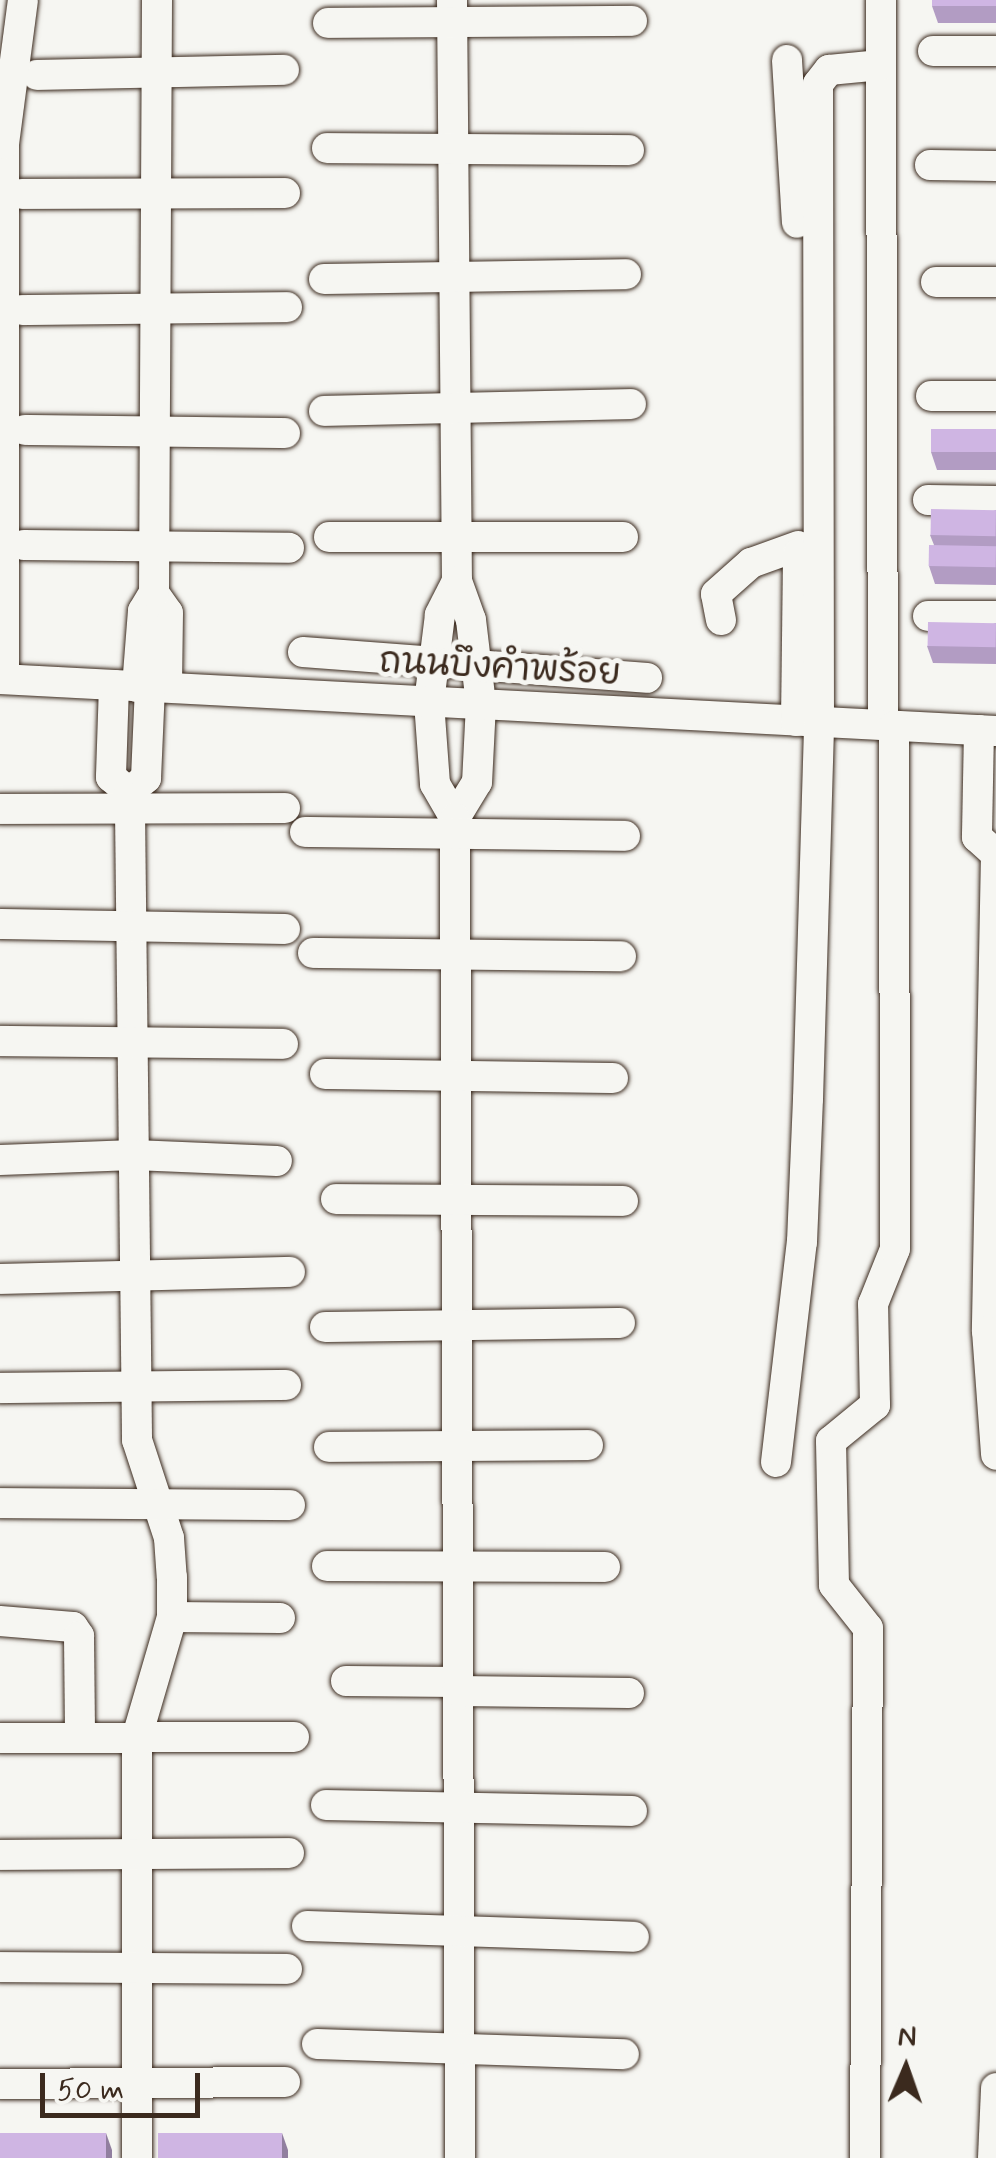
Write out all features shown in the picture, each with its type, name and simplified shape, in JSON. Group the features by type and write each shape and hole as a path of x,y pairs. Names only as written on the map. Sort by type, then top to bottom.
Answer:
{"street":[{"path":"2,679 4,144 22,0"},
{"path":"136,2158 138,1737 172,1617 169,1538 142,1462 134,1387 137,1274 128,926 130,801 146,778 142,686 168,613 154,592 160,191 157,0"},
{"path":"866,2158 868,1628 834,1585 831,1441 875,1405 874,1304 895,1248 880,0"},
{"path":"452,10 457,582 471,620 481,704 477,782 455,826"},
{"path":"328,23 452,10 632,21"},
{"path":"933,51 996,51"},
{"path":"787,60 796,151 798,546 807,722"},
{"path":"776,1462 802,1242 818,84 829,70 881,65"},
{"path":"37,75 284,70"},
{"path":"327,148 628,150"},
{"path":"930,165 996,166"},
{"path":"22,194 285,193"},
{"path":"324,280 455,274 626,274"},
{"path":"936,282 996,282"},
{"path":"22,310 287,307"},
{"path":"930,396 996,396"},
{"path":"324,411 631,404"},
{"path":"25,430 285,433"},
{"path":"928,500 996,501"},
{"path":"329,537 623,537"},
{"path":"24,545 289,548"},
{"path":"722,620 716,594 751,563 798,546"},
{"path":"457,582 440,615 429,702 435,784 455,826 460,2158"},
{"path":"928,616 996,616"},
{"path":"303,652 476,669 647,678"},
{"name":"ถนนบึงคำพร้อย","path":"2,679 988,731"},
{"path":"988,731 977,838 996,854 991,1331 996,1456"},
{"path":"0,809 130,801 295,820 626,836"},
{"path":"0,924 285,929"},
{"path":"313,953 621,956"},
{"path":"0,1041 283,1044"},
{"path":"325,1074 612,1078"},
{"path":"0,1160 134,1155 277,1161"},
{"path":"336,1199 623,1201"},
{"path":"0,1279 290,1272"},
{"path":"325,1327 620,1324"},
{"path":"0,1388 286,1385"},
{"path":"329,1446 588,1445"},
{"path":"0,1503 290,1505"},
{"path":"327,1566 605,1567"},
{"path":"172,1617 280,1618"},
{"path":"0,1622 73,1627 79,1636 80,1736"},
{"path":"346,1681 629,1693"},
{"path":"0,1738 294,1737"},
{"path":"326,1805 632,1810"},
{"path":"0,1855 290,1853"},
{"path":"307,1926 458,1927 634,1937"},
{"path":"0,1967 287,1969"},
{"path":"317,2044 624,2054"},
{"path":"0,2084 284,2082"},
{"path":"993,2158 996,2088"}],"building":[{"path":"932,0 996,0 996,6 932,6"},
{"path":"931,429 996,429 996,452 931,452"},
{"path":"931,509 996,510 996,536 931,535"},
{"path":"929,545 996,546 996,567 929,566"},
{"path":"928,622 996,623 996,647 928,646"},
{"path":"0,2133 106,2133 106,2158 0,2158"},
{"path":"158,2133 282,2133 282,2158 158,2158"}]}
